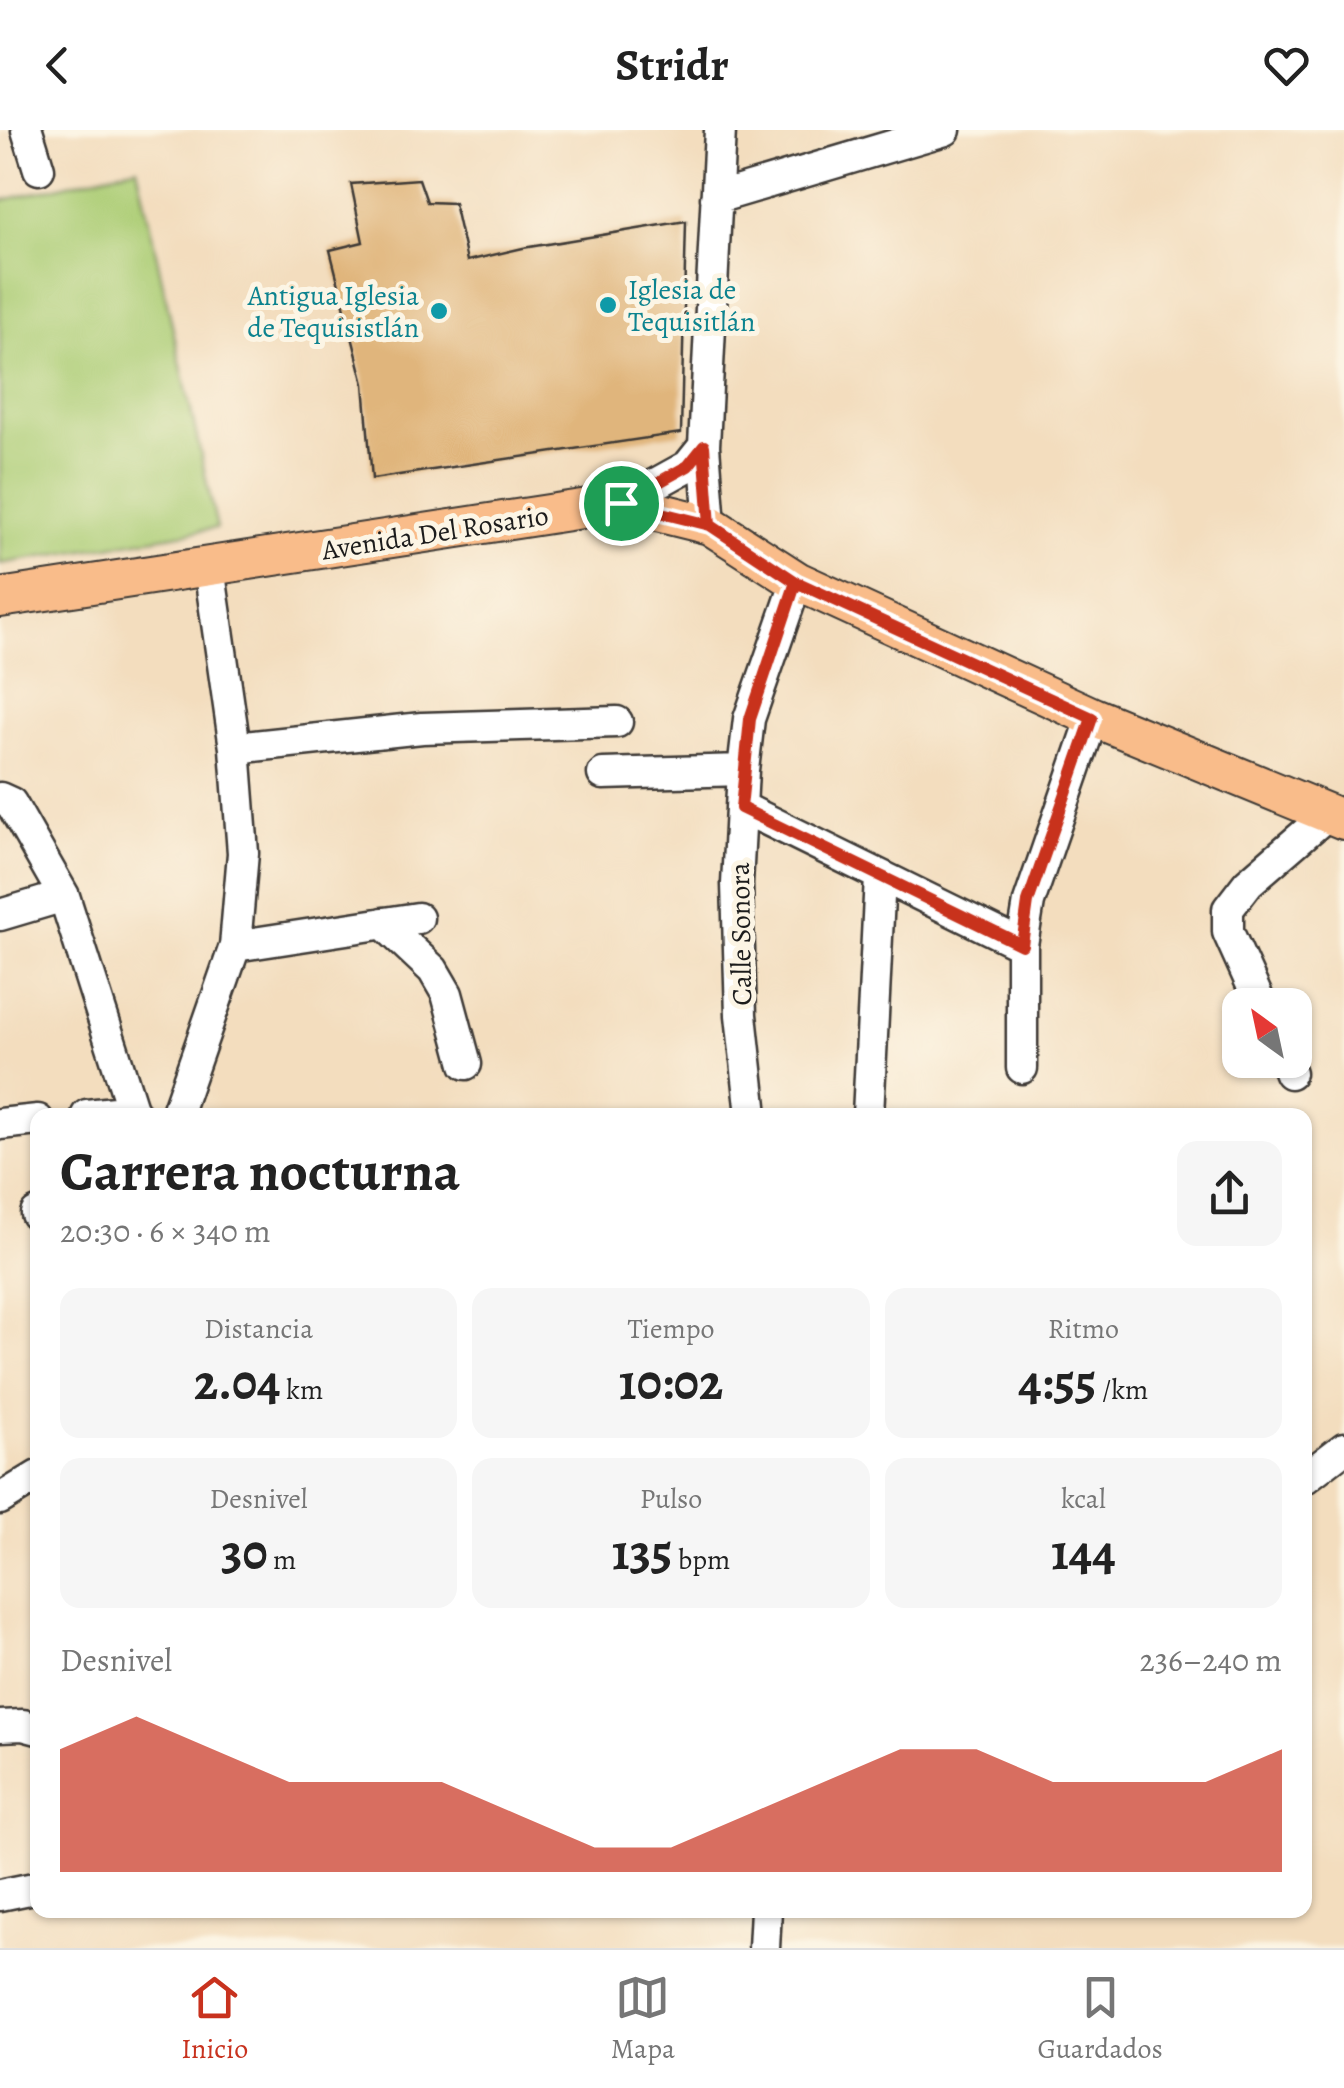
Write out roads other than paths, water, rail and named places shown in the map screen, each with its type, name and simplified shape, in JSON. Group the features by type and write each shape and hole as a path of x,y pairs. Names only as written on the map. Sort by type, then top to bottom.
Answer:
{"main road":[{"name":"Avenida Del Rosario","path":"0,598 621,503 710,525 796,582 1092,718 1336,816"}],"street":[{"path":"27,130 39,169"},
{"path":"710,525 704,446 720,130"},
{"path":"716,198 939,131"},
{"path":"621,503 688,466 704,446"},
{"path":"178,1108 235,946 243,853 235,748 209,567"},
{"name":"Calle Sonora","path":"751,1108 741,1015 737,884 744,770 750,719 796,582"},
{"path":"1022,1068 1022,945 1028,902 1092,718"},
{"path":"235,748 422,728 617,722"},
{"path":"604,774 744,770"},
{"path":"0,798 11,803 64,896 132,1108"},
{"path":"741,808 1022,945"},
{"path":"1253,988 1228,932 1228,909 1248,883 1336,816"},
{"path":"868,1108 880,877"},
{"path":"0,914 64,896"},
{"path":"235,946 418,918"},
{"path":"383,923 433,970 447,994 466,1064"},
{"path":"0,1124 30,1121"},
{"path":"1312,1473 1344,1448"},
{"path":"0,1498 30,1481"},
{"path":"0,1726 30,1727"},
{"path":"0,1896 30,1889"},
{"path":"764,1948 766,1918"}],"place":[{"name":"Iglesia de Tequisitlán","path":"608,305"},
{"name":"Antigua Iglesia de Tequisistlán","path":"439,311"}]}
